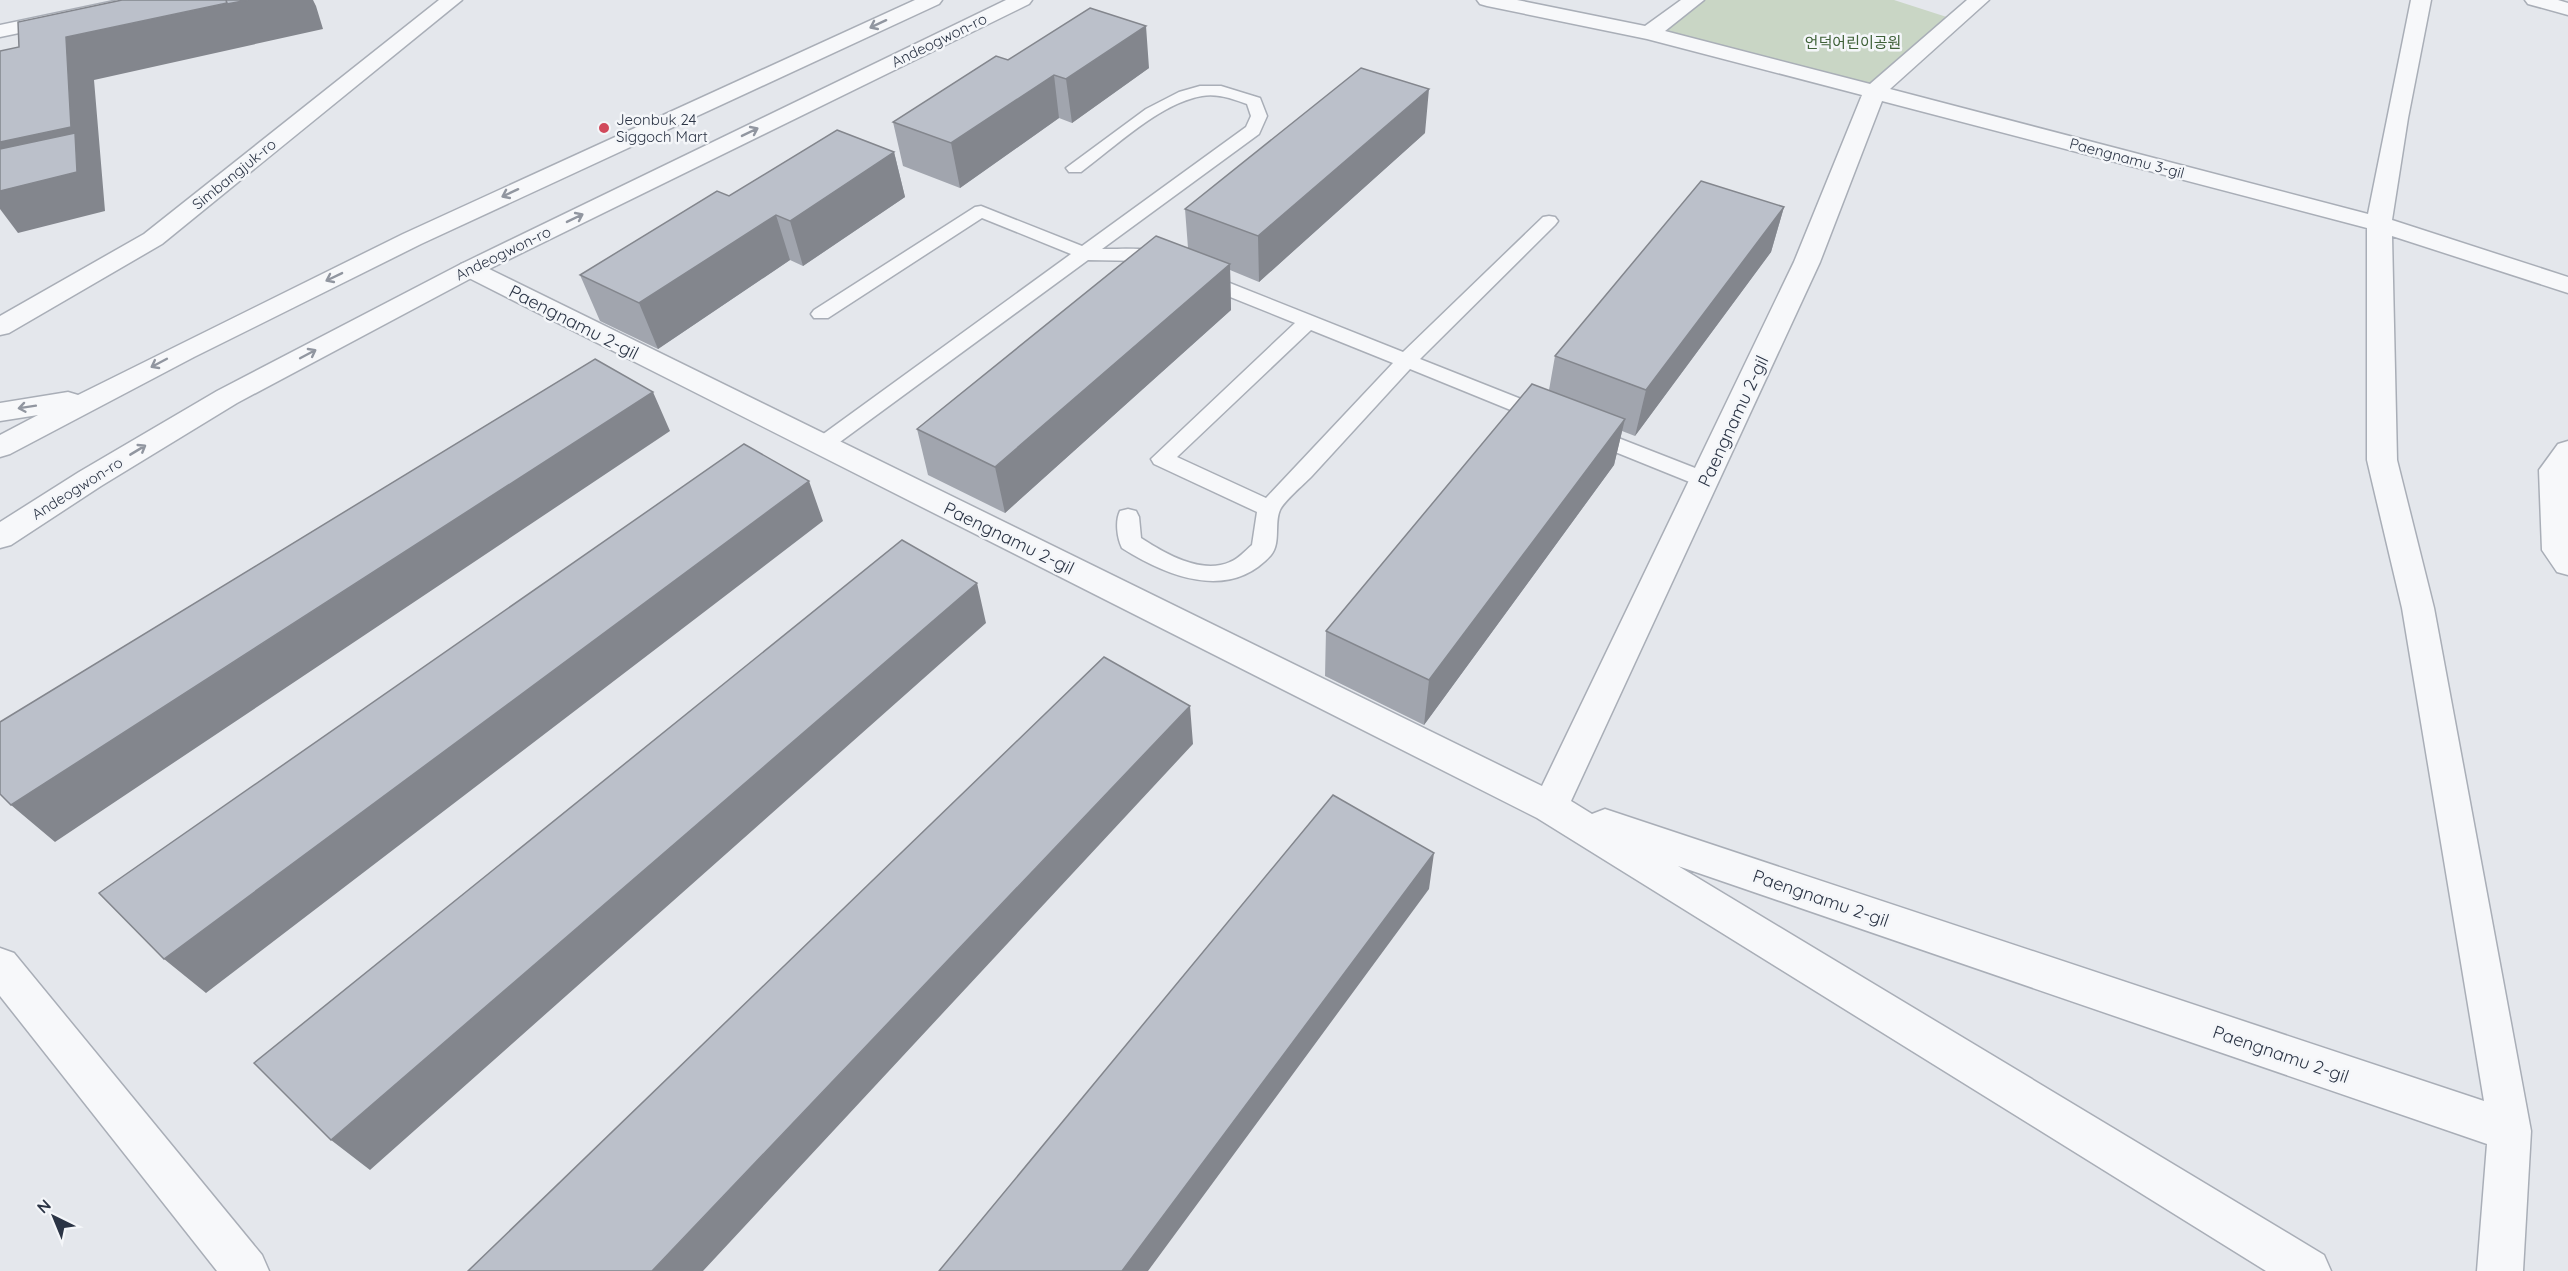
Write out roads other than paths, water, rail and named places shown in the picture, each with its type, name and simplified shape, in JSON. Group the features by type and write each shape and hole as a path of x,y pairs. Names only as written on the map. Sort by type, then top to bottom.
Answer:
{"street":[{"path":"0,31 148,0"},
{"name":"Simbangjuk-ro","path":"0,327 153,239 452,0"},
{"path":"0,447 184,351 412,238 932,0"},
{"name":"Andeogwon-ro","path":"0,537 90,479 227,397 470,269 1022,0"},
{"name":"Paengnamu 3-gil","path":"1487,0 1649,33 2379,224 2568,285"},
{"path":"1649,33 1694,0"},
{"path":"1874,92 1979,0"},
{"path":"2421,0 2397,118 2379,224 2382,460 2418,608 2510,1131 2500,1271"},
{"path":"2535,0 2568,9"},
{"name":"Paengnamu 2-gil","path":"1550,807 1807,262 1874,92"},
{"name":"Paengnamu 2-gil","path":"470,269 1550,807 2307,1271"},
{"path":"0,412 96,396"},
{"path":"2568,452 2554,470 2558,550 2568,564"},
{"name":"Paengnamu 2-gil","path":"1550,807 2510,1131"},
{"path":"0,966 246,1271"}],"lane":[{"path":"822,445 1253,130 1259,116 1254,101 1227,92 1202,91 1170,102 1075,168"},
{"path":"821,314 981,212 1086,254 1148,256 1705,480"},
{"path":"1128,517 1130,542 1158,561 1200,573 1234,571 1263,549 1269,508 1407,360 1549,221"},
{"path":"1269,508 1162,459 1309,321"}],"place":[{"name":"Jeonbuk 24 Siggoch Mart","path":"604,128"}],"park label":[{"name":"언덕어린이공원","path":"1853,42"}]}
